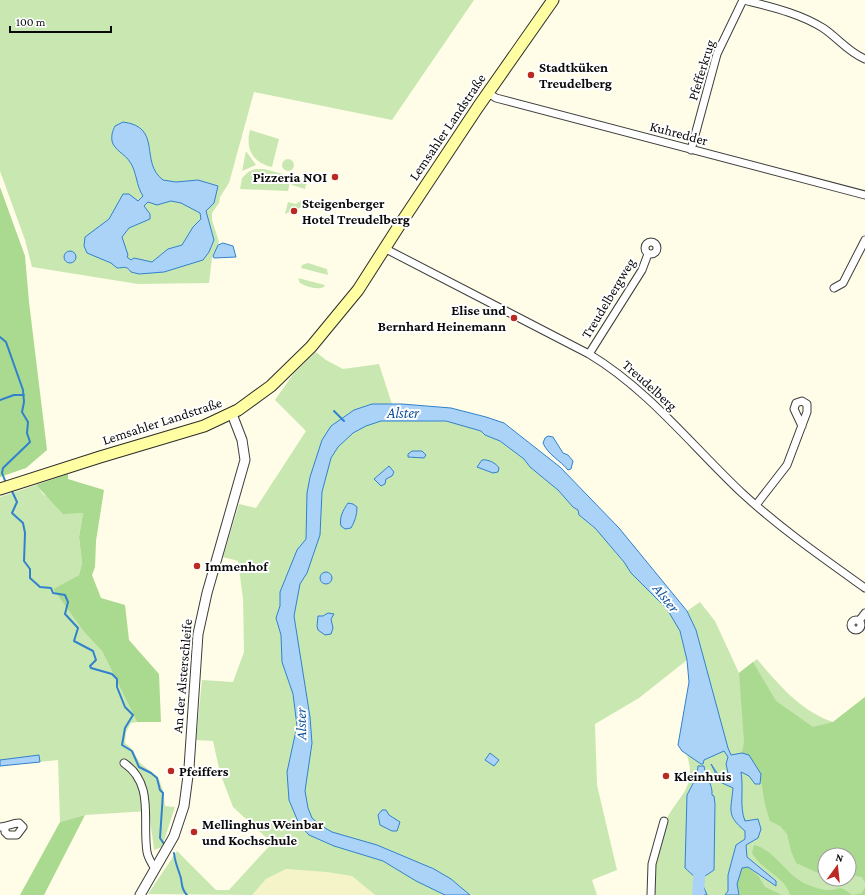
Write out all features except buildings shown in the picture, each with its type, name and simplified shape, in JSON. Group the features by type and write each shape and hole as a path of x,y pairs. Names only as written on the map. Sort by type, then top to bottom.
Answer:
{"main road":[{"name":"Lemsahler Landstraße","path":"0,489 204,426 232,414 270,386 311,347 353,298 384,248 488,93 553,0"}],"street":[{"name":"Pfefferkrug","path":"692,150 717,54 743,0 800,16 824,29 852,53 865,59"},
{"name":"Kuhredder","path":"488,93 496,98 865,195"},
{"path":"834,288 843,283 865,240"},
{"name":"Treudelberg","path":"384,248 589,354 628,380 756,505 798,539 865,588"},
{"name":"Treudelbergweg","path":"589,354 642,270 648,254"},
{"name":"An der Alsterschleife","path":"140,895 174,836 184,806 189,768 199,629 207,593 245,466 242,443 232,414"},
{"path":"756,505 787,465 802,426"},
{"path":"859,621 865,613"},
{"path":"124,763 139,776 144,788 148,854 155,869"},
{"path":"651,895 652,864 664,821"}],"green space":[{"path":"0,0 474,0 392,120 254,92 229,183 212,213 212,220 219,242 212,258 209,283 138,284 32,267 25,240 0,171"},
{"path":"250,130 279,139 272,167 255,159 252,154 249,143"},
{"path":"246,151 256,165 242,171"},
{"path":"286,159 290,159 294,165 290,171 286,171 282,167 282,163"},
{"path":"255,169 264,169 291,176 288,191 240,189 242,178 248,172"},
{"path":"294,177 307,181 305,189 292,185"},
{"path":"0,187 25,256 29,302 47,450 26,468 0,477"},
{"path":"302,200 311,203 285,214 288,202 296,204"},
{"path":"308,263 327,269 328,275 301,268 302,265"},
{"path":"298,278 325,285 324,287 318,288 309,287 300,283"},
{"path":"316,352 326,360 343,369 379,364 392,404 438,420 481,431 485,435 500,441 524,459 530,467 558,490 573,507 578,510 579,515 595,528 624,562 631,573 674,618 680,631 687,660 639,698 595,724 597,785 617,870 592,880 597,895 375,895 352,876 326,872 286,869 266,879 252,895 148,894 177,851 216,890 229,890 272,843 233,807 220,773 213,741 196,740 202,680 233,682 244,652 243,599 238,561 223,557 239,504 256,508 306,431 275,400 294,373"},
{"path":"68,474 68,479 104,490 96,541 95,567 92,575 101,598 125,605 129,640 159,674 161,722 137,722 102,651 84,632 53,589 79,575 82,563 79,537 83,513 63,514 36,485"},
{"path":"36,485 44,495 83,513 79,537 82,563 79,575 53,589 84,632 102,651 137,722 131,723 126,732 125,743 131,748 140,763 158,777 163,790 165,806 175,807 162,847 154,850 149,811 85,815 60,822 58,760 0,766 0,497"},
{"path":"700,602 715,621 739,673 757,659 791,696 811,711 833,722 865,697 865,895 707,895 701,883 696,883 693,895 653,895 656,860 661,833 669,815 684,793 690,777 690,767 687,755 698,761 717,711 696,630 687,611"},
{"path":"753,662 776,701 813,727 833,722 865,697 865,883 862,877 857,876 857,847 817,847 817,872 796,863 791,851 787,834 780,826 770,821 757,766 748,756 742,753 744,742 739,673"},
{"path":"85,815 44,895 20,895 60,822"},
{"path":"754,845 768,852 792,875 806,884 825,890 841,888 852,895 790,895 784,883 756,859 752,853"},
{"path":"748,867 759,877 765,887 782,895 740,895 737,884 742,868"},
{"path":"286,869 326,872 352,876 375,895 252,895 266,879"},
{"path":"865,887 865,895 852,895 862,893"}],"water":[{"path":"123,122 135,125 143,131 147,138 152,164 156,173 163,180 176,182 198,180 218,186 214,203 206,211 214,240 209,252 203,260 164,272 139,274 131,272 123,267 117,268 111,263 87,253 84,246 85,237 109,219 123,194 129,194 138,201 143,196 134,170 128,159 113,144 112,137 115,126","holes":["171,201 181,203 200,213 201,219 193,227 182,245 168,249 152,262 134,258 131,260 127,257 128,255 122,237 129,228 150,219 150,214 144,206 148,202 157,205"]},
{"path":"223,243 233,246 236,257 214,258 213,256 218,245"},
{"path":"70,251 74,253 76,257 74,261 70,263 66,261 64,257 66,253"},
{"path":"372,404 402,404 451,408 504,423 560,467 619,528 687,611 696,630 731,755 742,753 749,755 761,774 760,784 755,784 749,776 741,772 742,809 745,821 758,819 761,829 758,838 746,845 747,857 776,881 776,886 748,867 742,868 737,884 739,895 725,895 728,891 728,875 736,845 745,839 745,831 739,826 732,816 731,807 733,788 720,782 711,764 721,779 730,782 726,764 728,757 724,751 704,760 703,764 701,764 682,751 678,745 689,682 687,660 680,631 667,609 631,573 624,562 595,528 579,515 578,510 573,507 558,490 530,467 524,459 500,441 485,435 481,431 446,421 381,421 366,426 353,433 338,447 331,458 322,492 320,535 307,573 300,584 294,616 310,717 312,743 305,791 308,808 312,818 332,832 377,845 434,869 451,879 470,895 445,895 416,881 383,861 334,846 309,835 299,824 289,800 287,772 297,726 293,694 282,662 281,635 276,618 280,606 280,592 297,550 306,539 307,493 310,477 322,440 331,426 354,410"},
{"path":"548,436 553,437 563,453 568,455 573,461 571,469 568,470 545,447 543,443 545,438"},
{"path":"412,451 422,451 426,455 424,458 408,457 408,454"},
{"path":"482,460 496,464 499,468 498,472 493,473 477,467"},
{"path":"389,466 394,472 392,476 386,479 385,484 381,486 374,479"},
{"path":"348,503 357,507 357,513 351,528 345,529 341,526 341,517"},
{"path":"328,572 331,573 331,583 324,584 321,583 320,576 321,573"},
{"path":"328,613 334,614 331,619 333,628 331,634 325,635 318,630 318,616 323,616"},
{"path":"490,753 499,760 494,766 485,760"},
{"path":"39,755 40,762 0,766 0,760"},
{"path":"698,766 704,766 712,795 714,796 715,804 714,870 701,878 696,877 685,868 687,795 697,776"},
{"path":"382,810 386,810 389,815 400,822 397,831 392,831 380,825 378,815"},
{"path":"696,883 702,883 707,895 693,895"}],"waterway":[{"path":"0,337 6,342 23,390 24,402 22,412 28,422 27,433 30,442 3,468 2,473 6,483"},
{"path":"0,400 14,395 24,395"},
{"path":"334,411 344,421"},
{"path":"11,489 17,502 12,513 23,523 25,533 24,561 30,569 30,578 40,587 51,588 53,593 65,595 68,602 65,614 78,628 74,641 93,651 96,660 90,666 91,668 112,674 117,679 117,687 125,707 133,715 125,728 122,745 132,751 139,767 157,778 160,790 163,793 160,838 164,844"},
{"path":"174,853 181,878 182,888 187,895"},
{"name":"Alster","path":"698,895 700,862"}],"place":[{"name":"Stadtküken Treudelberg","path":"531,75"},
{"name":"Pizzeria NOI","path":"335,177"},
{"name":"Steigenberger Hotel Treudelberg","path":"294,211"},
{"name":"Elise und Bernhard Heinemann","path":"514,318"},
{"name":"Immenhof","path":"197,566"},
{"name":"Pfeiffers","path":"171,771"},
{"name":"Kleinhuis","path":"666,776"},
{"name":"Mellinghus Weinbar und Kochschule","path":"194,832"}]}
